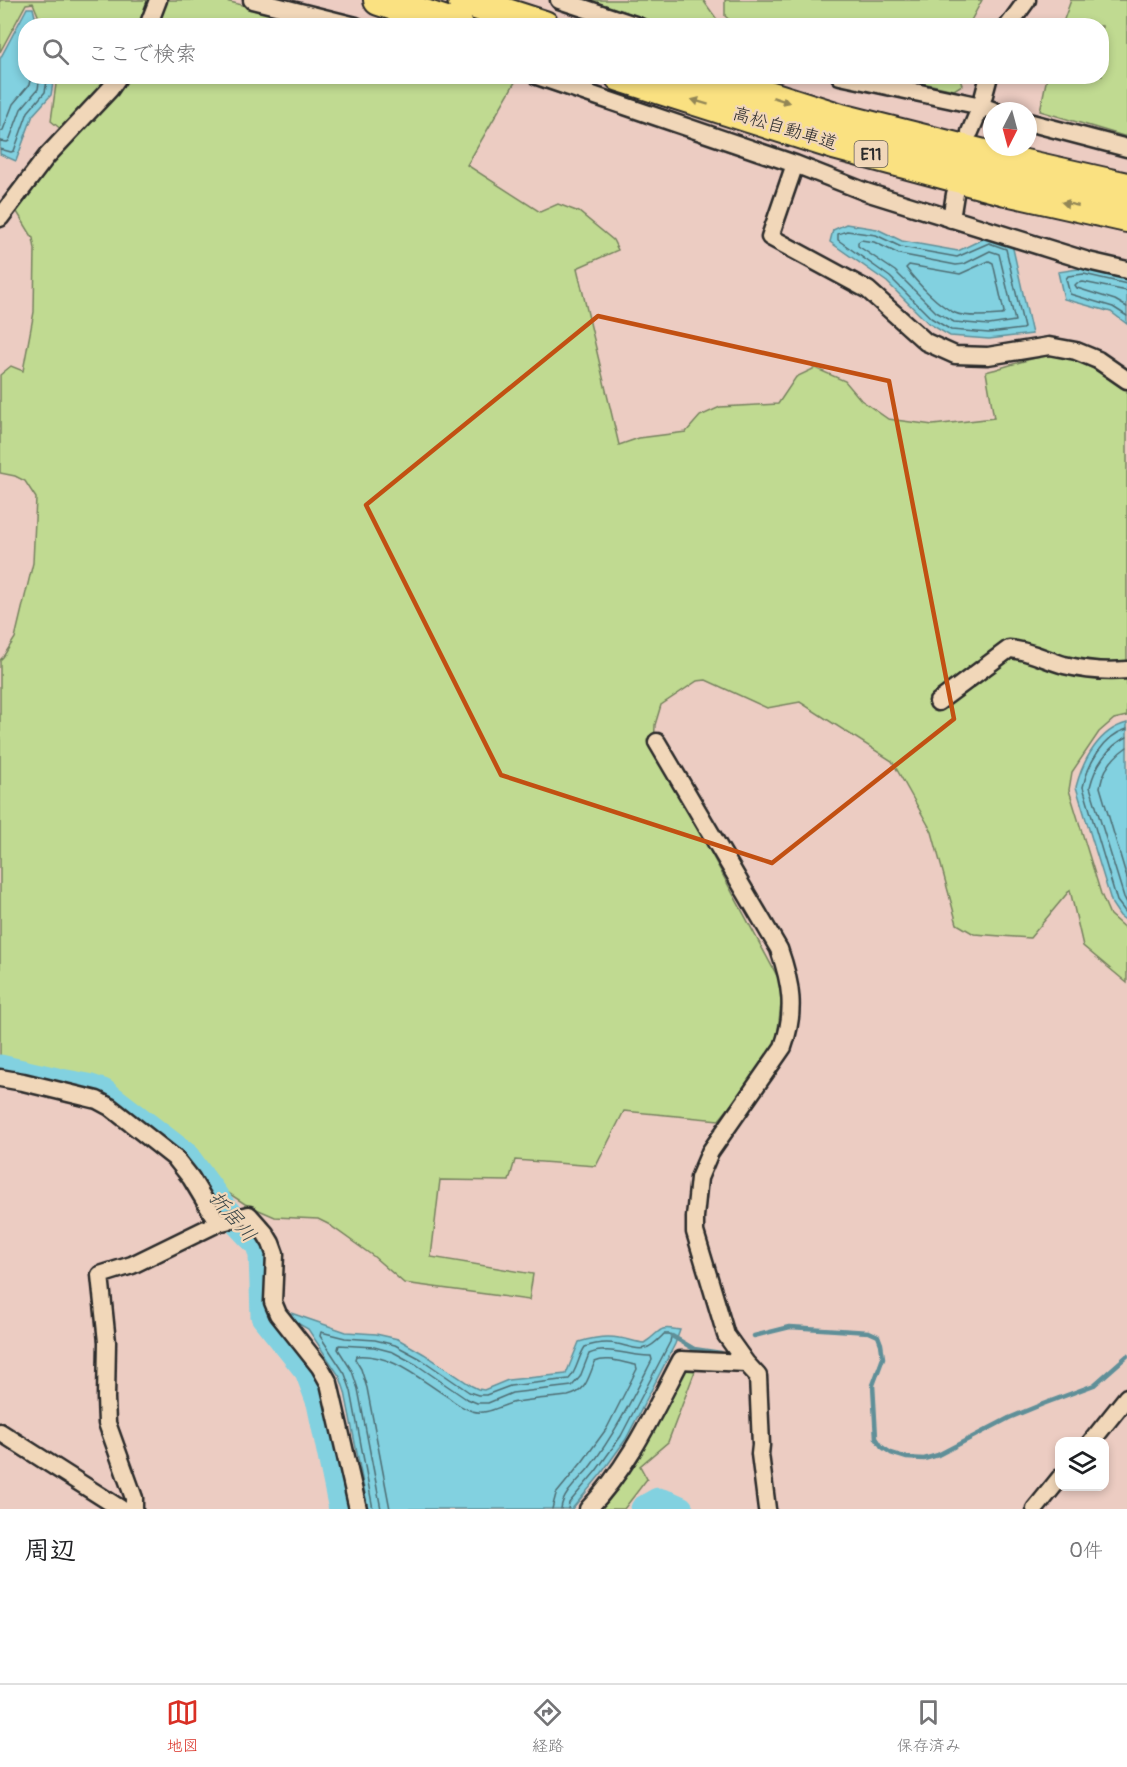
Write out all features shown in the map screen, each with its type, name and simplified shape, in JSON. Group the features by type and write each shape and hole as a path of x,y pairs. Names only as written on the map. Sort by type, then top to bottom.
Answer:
{"highway":[{"path":"379,0 434,18"},
{"path":"463,0 519,18"},
{"name":"高松自動車道","path":"645,84 834,144 1005,190 1127,217"},
{"name":"高松自動車道","path":"730,84 840,119 1127,188"}],"street":[{"path":"151,18 158,0"},
{"path":"252,0 324,18"},
{"path":"559,0 614,18"},
{"path":"1014,18 1027,0"},
{"path":"0,218 47,156 113,84"},
{"path":"560,84 795,165 866,192 1088,261 1127,270"},
{"path":"876,84 983,108"},
{"path":"988,102 989,84"},
{"path":"970,132 983,115"},
{"path":"1037,124 1127,148"},
{"path":"795,165 770,237 868,291 926,342 955,355 988,356 1049,346 1067,349 1098,360 1127,380"},
{"path":"951,219 955,194"},
{"path":"938,702 1009,649 1019,649 1064,665 1094,670 1127,669"},
{"path":"657,742 779,949 789,978 790,1019 783,1047 710,1152 699,1178 695,1217 695,1232 726,1335 758,1376 760,1454 767,1509"},
{"path":"0,1078 97,1100 110,1107 176,1159 229,1220"},
{"path":"134,1509 134,1498 107,1424 107,1342 100,1275 132,1265 229,1220 249,1215 265,1233 275,1254 273,1302 278,1314 320,1367 329,1383 358,1509"},
{"path":"588,1509 599,1498 642,1434 681,1360 746,1363"},
{"path":"1095,1437 1127,1397"},
{"path":"0,1432 121,1509"},
{"path":"1035,1509 1055,1483"}],"highlighted area":[{"path":"598,316 889,381 954,719 772,863 501,775 366,505"}],"green space":[{"path":"0,0 222,0 293,18 39,18 33,3 26,4 0,52"},
{"path":"590,0 703,0 716,18 643,18"},
{"path":"725,0 982,0 972,18 727,18 725,16"},
{"path":"1071,0 1127,0 1127,137 1040,111 1046,84 1109,84 1109,18 1065,18"},
{"path":"56,84 514,84 467,165 540,212 558,204 579,212 613,240 618,250 577,268 619,445 639,438 686,432 700,416 720,407 778,404 796,377 815,368 845,381 861,400 888,419 933,425 994,418 986,372 1038,357 1056,356 1077,361 1127,389 1127,716 1114,719 1099,732 1072,772 1069,790 1101,894 1110,915 1127,930 1127,983 1083,946 1070,890 1030,938 974,934 957,924 932,832 892,761 800,702 767,708 706,680 697,681 661,705 655,725 654,747 783,987 777,1038 767,1060 719,1120 624,1111 596,1166 515,1160 509,1181 440,1180 431,1257 533,1274 529,1300 404,1283 373,1256 318,1219 275,1217 245,1204 210,1181 186,1149 102,1087 0,1064 0,660 15,638 33,563 36,498 25,481 0,473 0,375 11,366 23,371 34,312 35,249 33,238 11,202 73,139 51,121"},
{"path":"927,84 962,84 954,90"},
{"path":"684,1370 695,1371 668,1442 640,1466 647,1479 624,1509 601,1509 652,1435"}],"water":[{"path":"27,8 33,8 35,18 22,18"},
{"path":"18,25 18,84 53,84 51,95 33,115 16,161 0,154 0,59"},
{"path":"846,224 877,229 902,241 958,251 983,239 984,234 1012,244 1032,334 989,339 950,336 928,323 887,282 830,242 833,230"},
{"path":"1084,268 1127,278 1127,324 1111,312 1064,299 1058,272"},
{"path":"1127,723 1127,921 1120,916 1112,904 1076,787 1088,757 1100,739 1108,732"},
{"path":"288,1312 346,1332 376,1334 398,1339 472,1386 484,1390 508,1380 566,1374 579,1342 609,1337 644,1343 663,1329 680,1330 626,1439 572,1509 368,1509 340,1377 308,1329 294,1321 290,1322 286,1315"}],"waterway":[{"name":"折居川","path":"0,1068 103,1092 185,1155 222,1206 259,1245 262,1255 264,1316 308,1371 320,1403 342,1509"},
{"path":"754,1336 790,1327 869,1332 878,1336 883,1358 873,1385 876,1438 882,1447 891,1453 907,1458 924,1459 938,1455 1009,1418 1094,1385 1127,1356"},
{"path":"672,1336 694,1349 721,1353"},
{"name":"折居川","path":"644,1509 658,1501 680,1509"}]}
